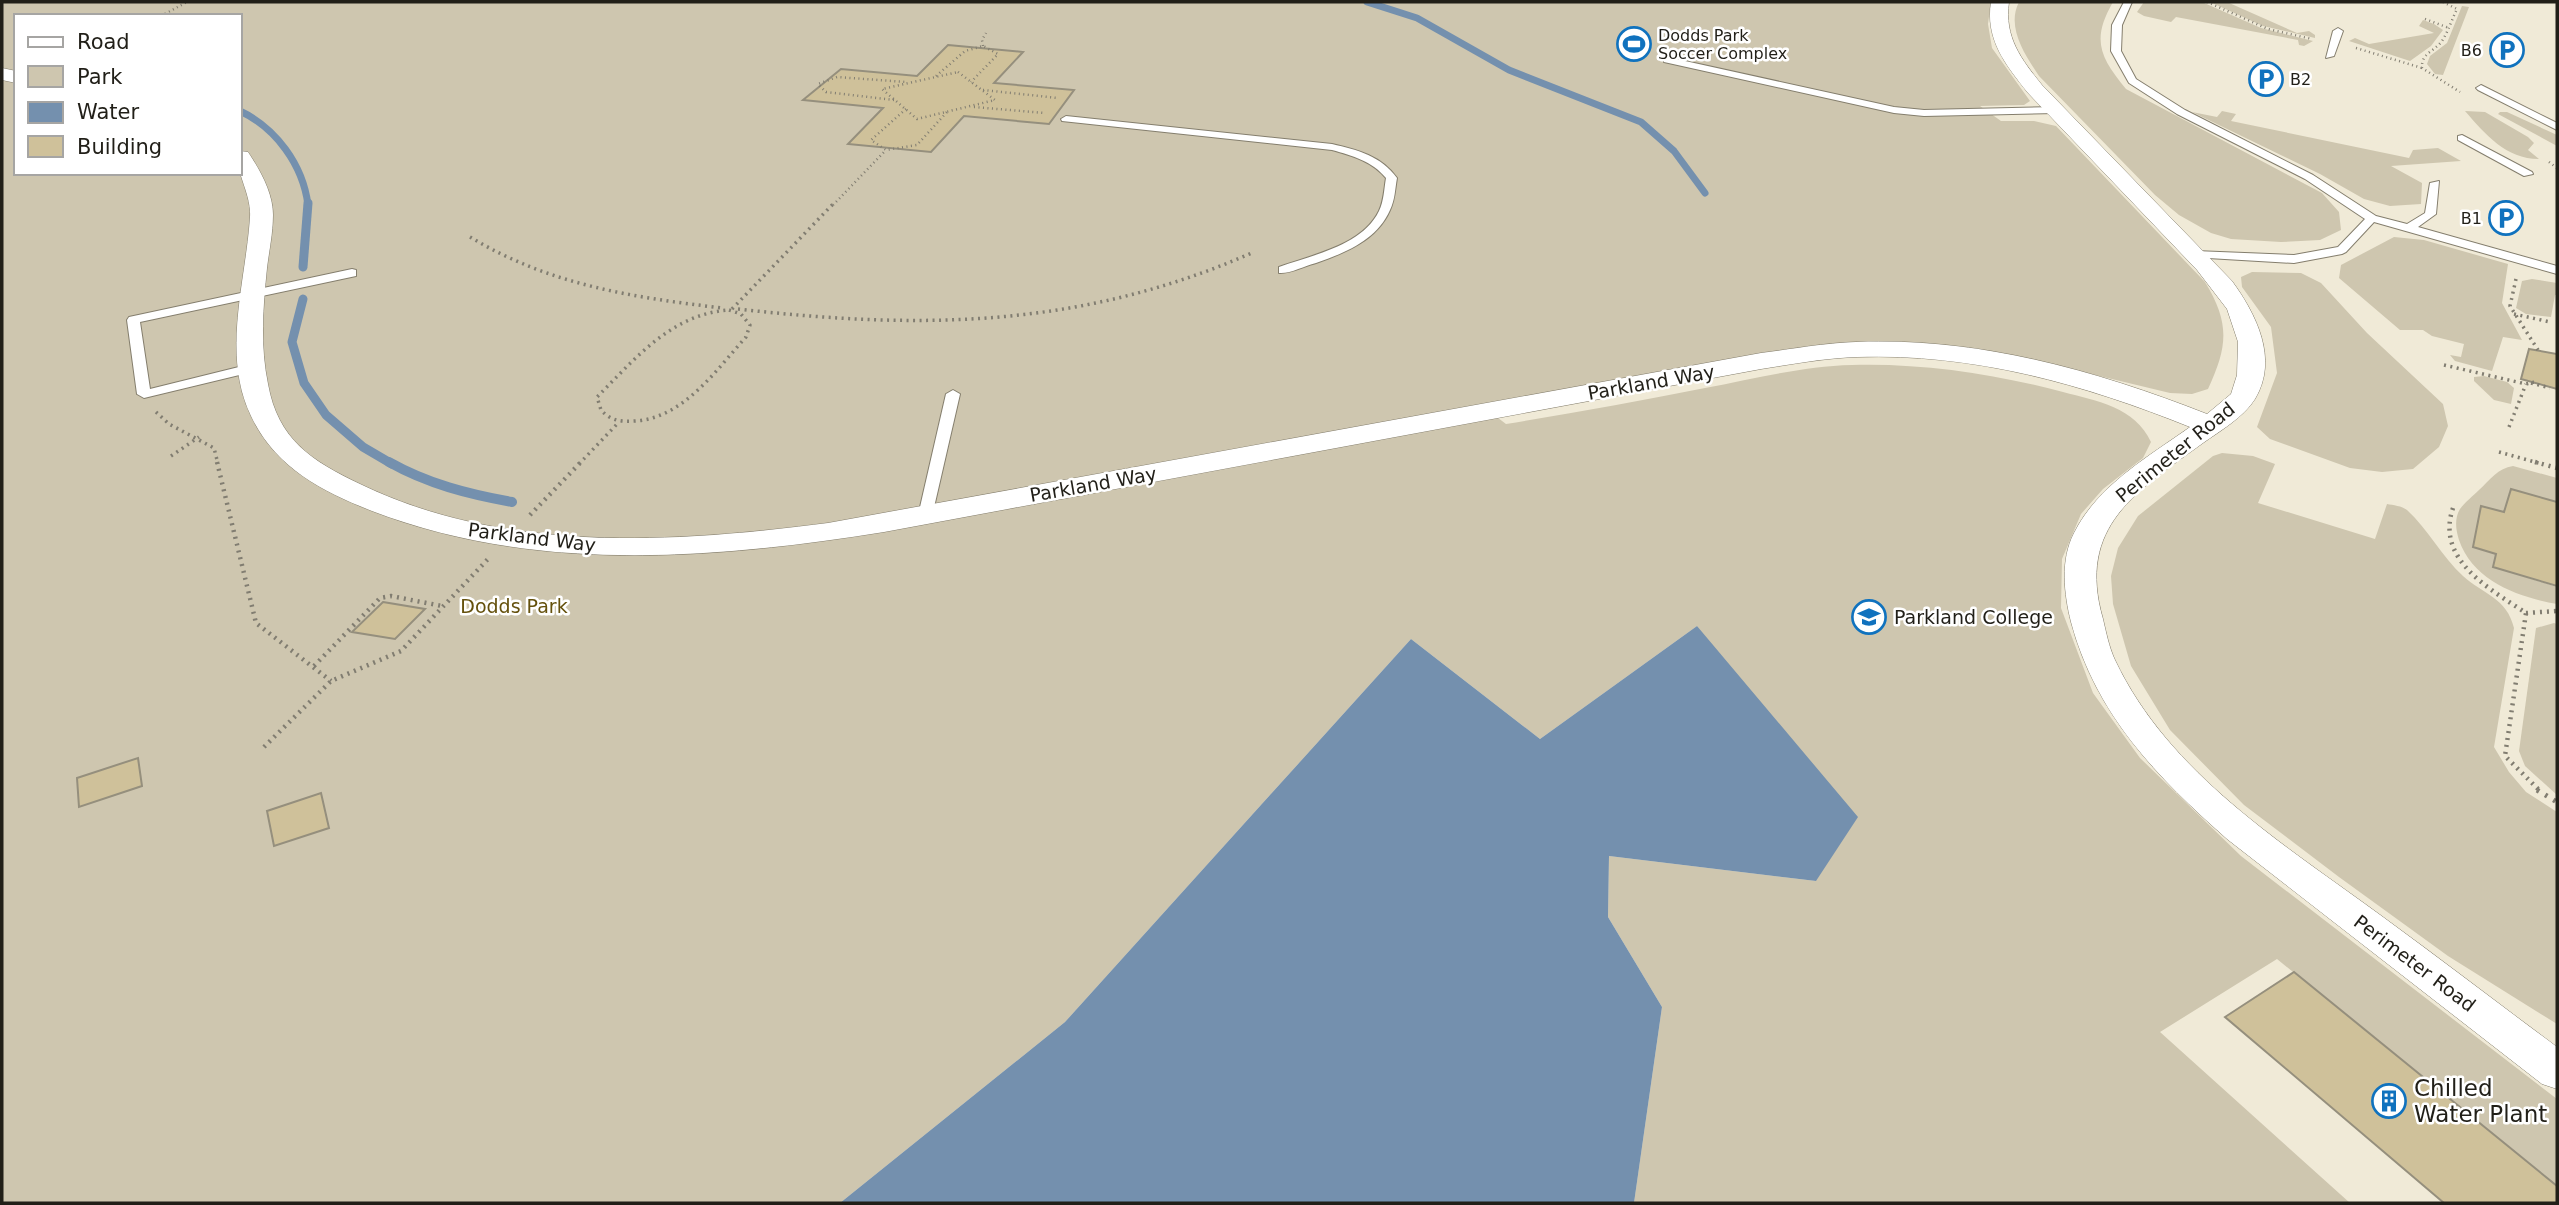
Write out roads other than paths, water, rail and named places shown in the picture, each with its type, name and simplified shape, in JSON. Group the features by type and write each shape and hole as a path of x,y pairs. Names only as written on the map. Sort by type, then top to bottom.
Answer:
{"street":[{"name":"Perimeter Road","path":"2000,2 1998,27 2002,43 2011,60 2195,255 2239,309 2248,332 2252,355 2250,382 2243,397 2142,475 2112,502 2090,533 2083,550 2080,588 2086,627 2100,666 2132,718 2197,791 2271,854 2557,1071"},
{"name":"Parkland Way","path":"242,160 258,191 262,214 251,368 253,384 275,436 291,456 359,497 423,519 472,531 541,542 658,547 786,537 925,516 1761,361 1867,349 1969,354 2064,372 2096,381 2210,425"}],"lane":[{"path":"2129,2 2117,25 2116,51 2132,81 2181,113 2309,177 2372,218 2557,270"},
{"path":"2329,56 2338,31"},
{"path":"1667,60 1894,110 1924,113 2056,110"},
{"path":"2481,88 2557,127"},
{"path":"1066,119 1332,147 1366,156 1383,166 1392,178 1385,209 1376,226 1350,244 1283,270"},
{"path":"2462,138 2528,174"},
{"path":"2409,228 2430,214 2435,183"},
{"path":"2195,255 2294,259 2342,250 2372,218"},
{"path":"251,368 144,394 134,320 352,273"},
{"path":"925,516 953,394"}],"water":[{"path":"1697,626 1858,817 1816,881 1609,856 1608,917 1662,1007 1634,1203 840,1203 1065,1022 1411,639 1540,739"}],"waterway":[{"path":"1367,2 1417,18 1509,70 1641,122 1674,151 1705,193"},
{"path":"242,112 265,127 286,149 300,176 308,204"},
{"path":"303,267 308,204"},
{"path":"303,299 292,342 304,383 326,415 363,447 392,464"},
{"path":"389,462 449,487 512,502"}],"place":[{"name":"Dodds Park Soccer Complex","path":"1634,44"},
{"name":"B6","path":"2507,50"},
{"name":"B2","path":"2266,79"},
{"name":"B1","path":"2506,218"},
{"name":"Parkland College","path":"1869,617"},
{"name":"Chilled Water Plant","path":"2389,1101"}],"park label":[{"name":"Dodds Park","path":"514,606"}]}
